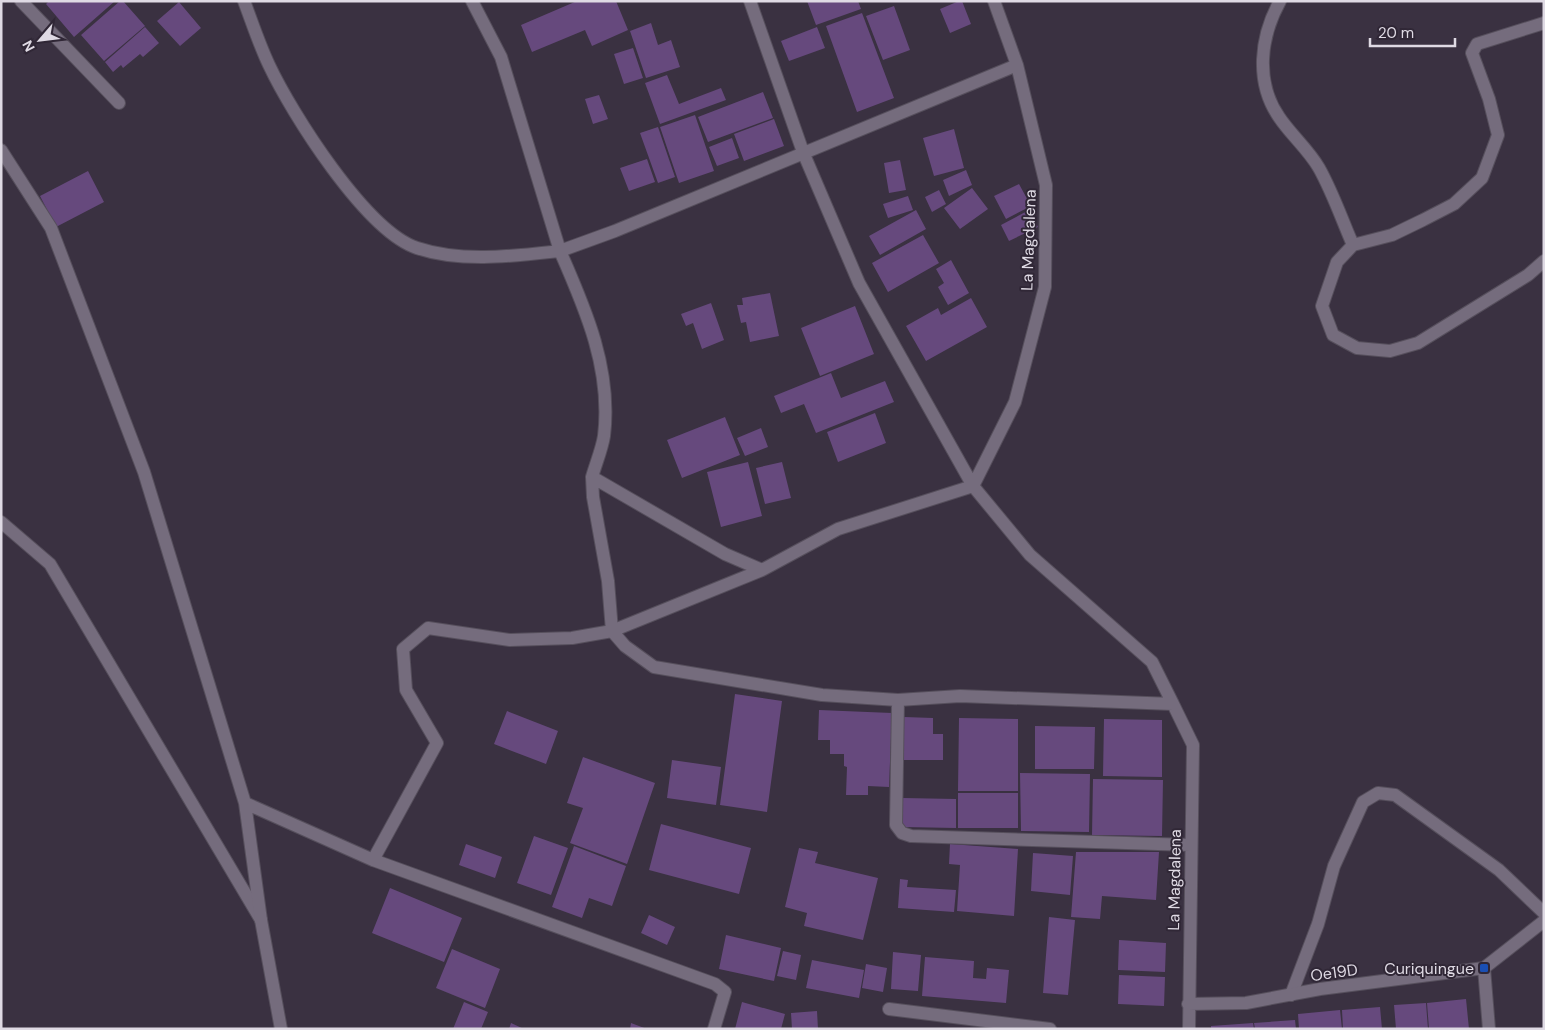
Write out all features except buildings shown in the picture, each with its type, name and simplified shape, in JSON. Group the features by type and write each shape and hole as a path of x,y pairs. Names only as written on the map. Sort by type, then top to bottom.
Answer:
{"street":[{"path":"21,1 119,103"},
{"path":"244,1 269,65 307,130 343,184 380,225 416,248 447,255 504,257 560,251 615,231 1017,64"},
{"path":"472,1 501,57 560,251 585,308 601,362 606,398 604,437 592,477 593,497 608,581 612,631 625,646 654,667 822,695 898,700 960,696 1173,704"},
{"name":"La Magdalena","path":"750,1 803,152 859,283 973,486 1030,555 1152,662 1193,745 1190,845 1189,1029"},
{"name":"La Magdalena","path":"973,486 1015,402 1045,287 1046,185 1017,64 994,1"},
{"path":"1280,1 1266,38 1262,72 1266,93 1279,117 1318,167 1353,245"},
{"path":"1544,23 1477,44 1472,53 1489,100 1498,135 1482,178 1454,204 1392,235 1353,245 1337,262 1322,306 1332,335 1357,348 1390,351 1418,343 1528,275 1544,261"},
{"path":"1,150 51,228 144,472 245,804 261,920 281,1029"},
{"path":"592,477 725,554 762,570"},
{"path":"373,860 437,743 406,690 403,649 428,628 510,640 572,638 612,631 762,570 838,529 973,486"},
{"path":"1,522 50,564 261,920"},
{"path":"898,700 896,825 902,833 911,836 1190,845"},
{"path":"1291,995 1318,924 1334,866 1363,802 1378,793 1395,795 1499,870 1544,913"},
{"path":"245,804 373,860 715,984 725,992 714,1029"},
{"path":"1489,1029 1484,968 1544,922"},
{"name":"Oe19D","path":"1188,1004 1246,1003 1484,968"},
{"path":"888,1008 1050,1029"}],"place":[{"name":"Curiquingue","path":"1484,968"}]}
